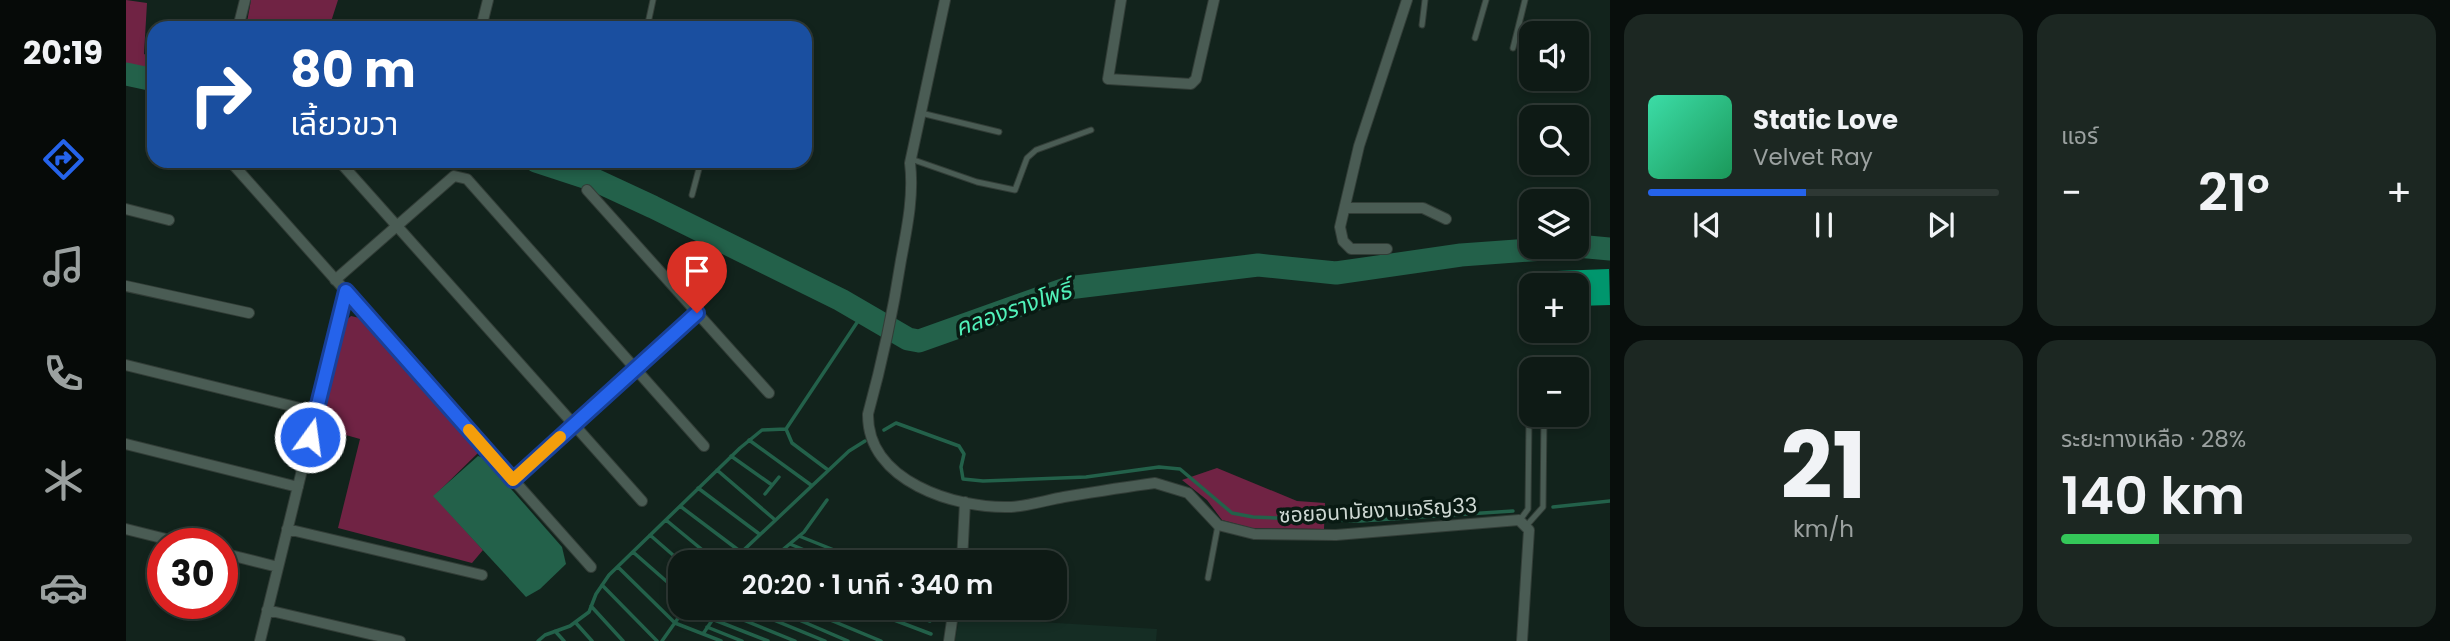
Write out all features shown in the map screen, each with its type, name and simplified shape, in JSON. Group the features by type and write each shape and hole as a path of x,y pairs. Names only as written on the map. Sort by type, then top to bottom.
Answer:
{"street":[{"path":"240,21 244,0"},
{"path":"483,21 488,0"},
{"path":"945,0 911,159 909,216 886,346 868,414 868,431 877,451 897,473 921,488 965,502 1012,507 1155,483 1188,493 1218,525"},
{"path":"1121,0 1108,79 1191,84 1196,79 1214,0"},
{"path":"1387,250 1345,246 1340,235 1359,146 1407,0"},
{"path":"236,168 591,567"},
{"path":"345,168 642,501"},
{"path":"335,279 454,176 467,178 704,446"},
{"path":"587,190 769,393"},
{"path":"1345,208 1423,208 1446,219"},
{"path":"126,209 169,220"},
{"path":"126,286 249,313"},
{"path":"260,641 346,291"},
{"path":"513,480 697,313"},
{"path":"126,365 316,412"},
{"path":"126,444 298,487"},
{"path":"963,550 965,502"},
{"path":"1522,641 1523,522"},
{"name":"ซอยอนามัยงามเจริญ33","path":"1218,525 1254,534 1336,535 1523,522"},
{"path":"126,529 147,534"},
{"path":"287,529 482,575"},
{"path":"238,557 278,567"},
{"path":"267,610 400,641"},
{"path":"949,641 952,620"}],"lane":[{"path":"648,21 653,0"},
{"path":"1422,25 1426,0"},
{"path":"1475,38 1486,0"},
{"path":"1513,48 1525,0"},
{"path":"921,113 999,132"},
{"path":"911,159 977,183 1015,190 1027,158 1036,150 1091,131"},
{"path":"692,195 699,168"},
{"path":"1523,522 1528,509 1529,427"},
{"path":"1523,522 1543,507 1544,427"},
{"path":"1208,578 1218,525"}],"shaded area":[{"path":"126,0 147,3 144,54 147,55 147,72 126,68"},
{"path":"251,0 338,0 331,21 247,21"},
{"path":"351,316 364,319 480,451 434,496 483,550 472,563 338,528 360,439 321,428 342,324"},
{"path":"478,456 484,458 562,547 566,564 540,589 526,597 433,496"},
{"path":"1217,468 1297,501 1325,503 1324,529 1252,528 1222,520 1207,500 1182,480"},
{"path":"959,620 1157,629 1156,641 955,641"}],"building":[{"path":"1609,269 1610,305 1589,306 1589,273 1557,271"}],"waterway":[{"name":"คลองรางโพธิ์","path":"126,74 147,78"},
{"name":"คลองรางโพธิ์","path":"557,168 597,181 653,207 841,300 908,339 919,341 1068,288 1258,265 1336,273 1461,255 1519,251"},
{"name":"คลองรางโพธิ์","path":"1589,247 1610,249"},
{"path":"538,641 545,635 570,626 589,612 596,594 609,575 740,448 762,430 786,429 864,312"},
{"path":"884,430 896,423 959,446 964,454 961,467 963,479 983,481 1086,477 1159,467 1180,469 1232,513 1253,517 1360,521 1513,511"},
{"path":"786,429 792,443 828,470"},
{"path":"749,440 811,485"},
{"path":"744,550 849,451 865,441"},
{"path":"731,456 772,485"},
{"path":"717,470 774,519"},
{"path":"765,494 779,477"},
{"path":"698,488 758,533"},
{"path":"782,550 804,532 827,500"},
{"path":"1553,507 1610,501"},
{"path":"680,506 738,550"},
{"path":"666,520 702,550"},
{"path":"650,535 668,551"},
{"path":"799,536 834,550"},
{"path":"790,544 804,550"},
{"path":"633,552 668,583"},
{"path":"618,567 675,623 721,641"},
{"path":"602,585 657,641"},
{"path":"591,606 623,641"},
{"path":"662,641 677,620"},
{"path":"703,634 712,620"},
{"path":"715,620 768,641"},
{"path":"744,620 795,641"},
{"path":"774,620 825,641"},
{"path":"799,620 848,641"},
{"path":"830,620 881,641"},
{"path":"894,620 931,634"},
{"path":"575,622 592,641"},
{"path":"707,627 742,641"},
{"path":"555,631 564,641"}],"slow traffic":[{"path":"469,430 513,480 560,437"}],"route":[{"path":"310,437 346,291 513,480 697,313"}]}
